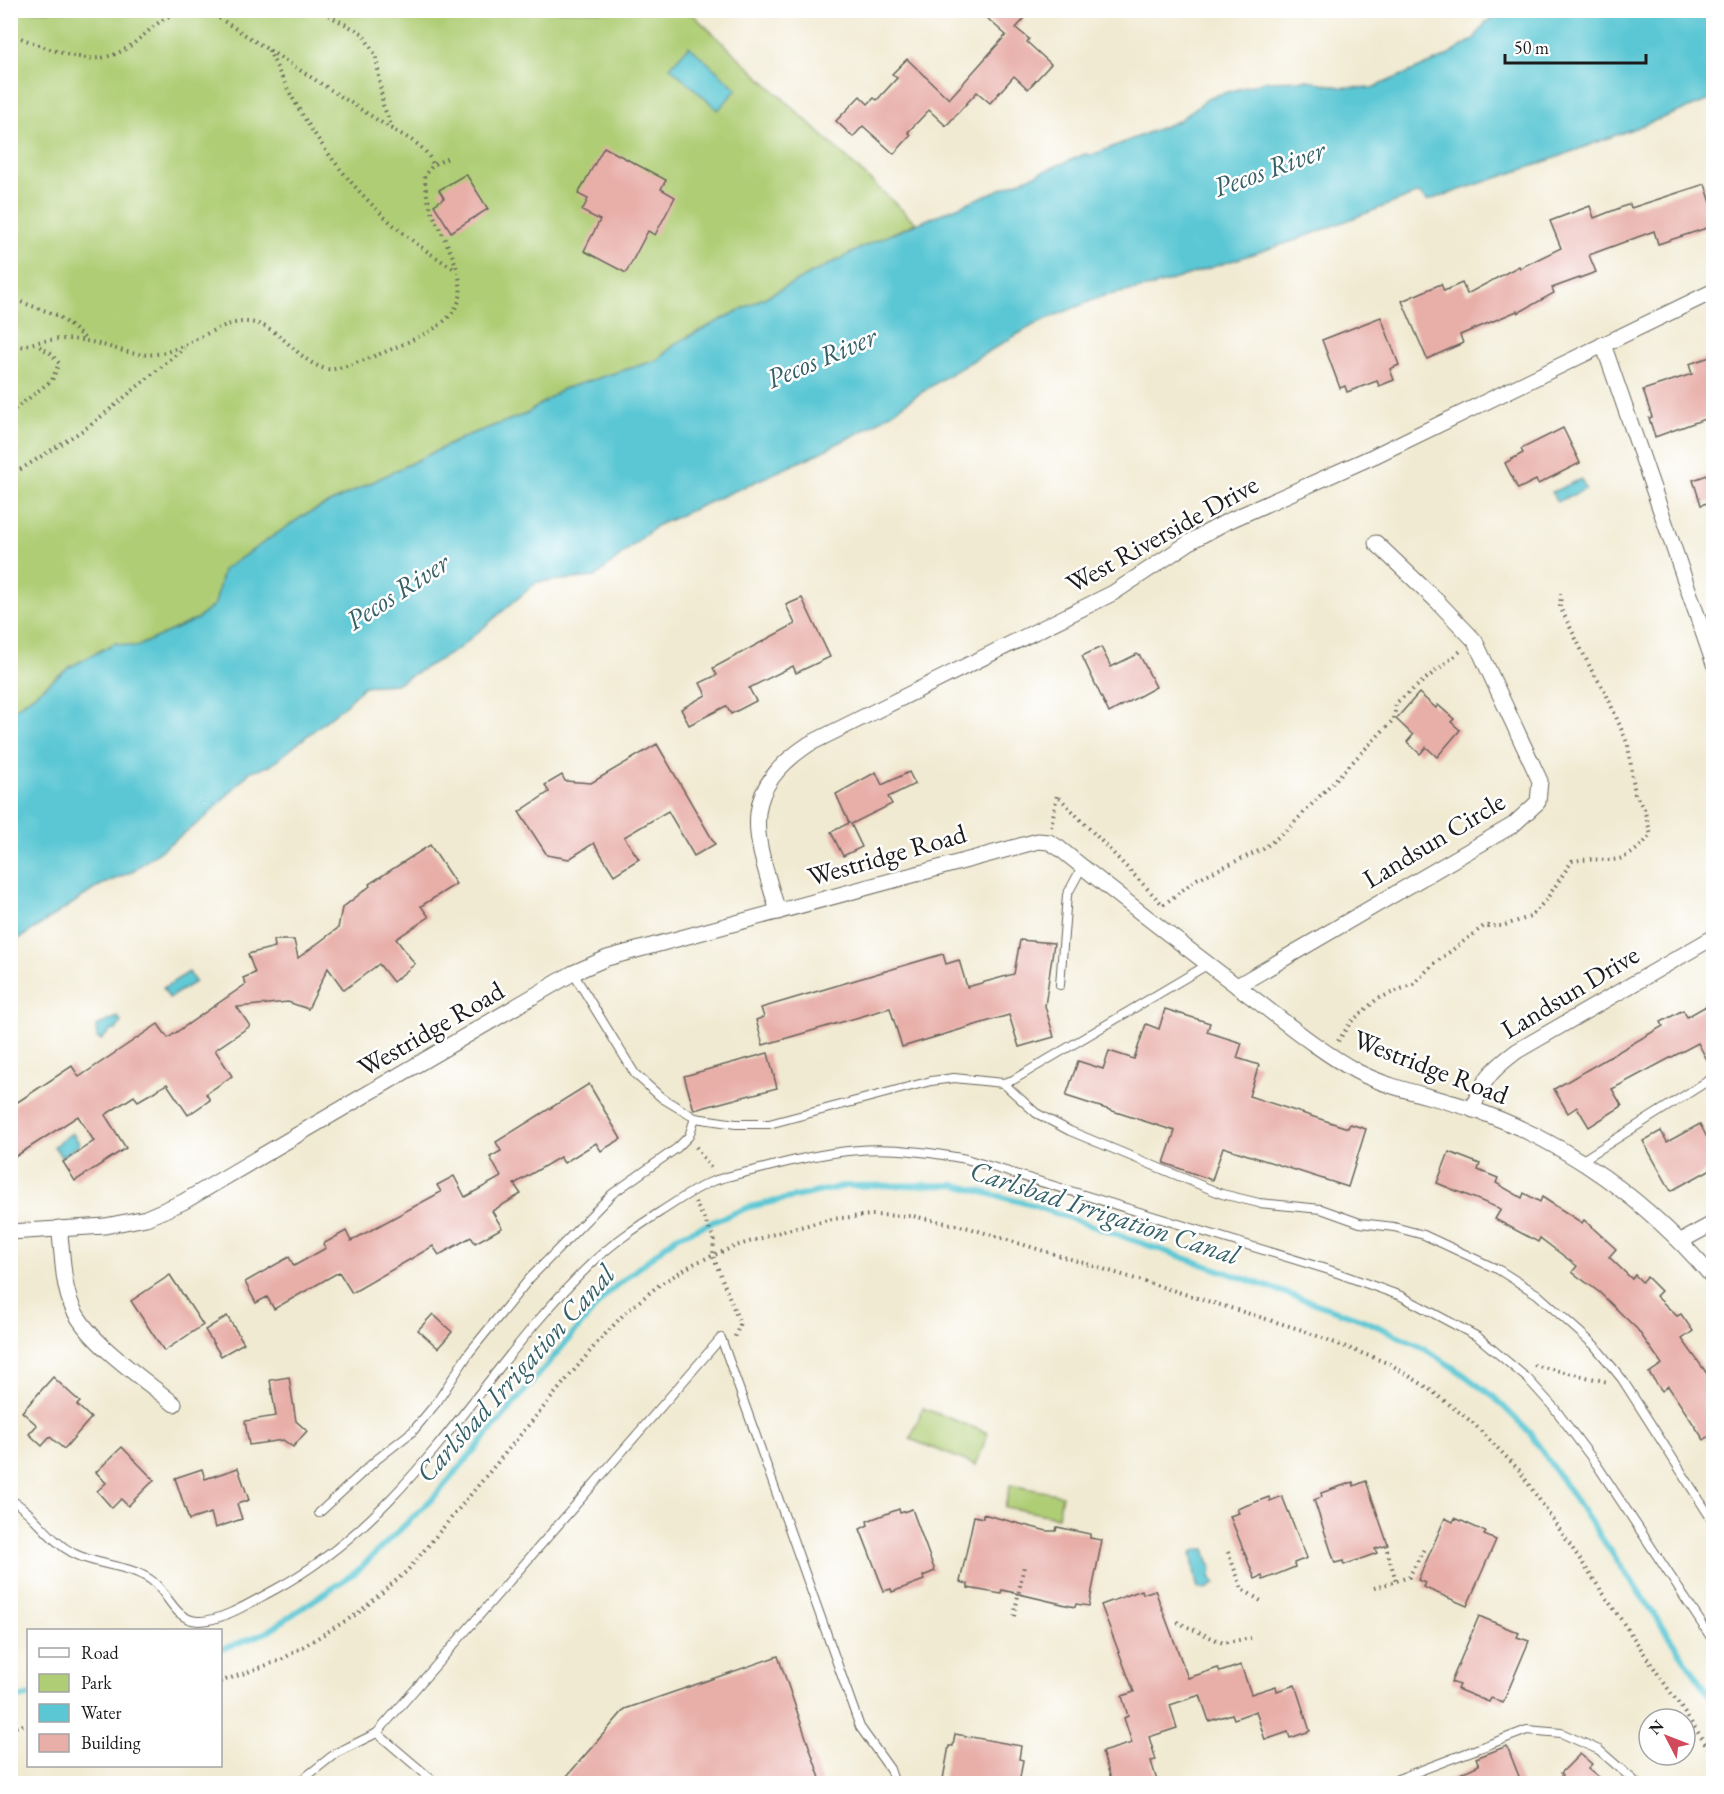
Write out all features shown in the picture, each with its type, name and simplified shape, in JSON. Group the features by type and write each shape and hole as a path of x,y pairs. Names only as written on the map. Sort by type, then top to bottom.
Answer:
{"street":[{"name":"West Riverside Drive","path":"778,912 757,836 756,812 773,774 788,758 809,744 1113,593 1193,540 1226,522 1374,456 1713,291"},
{"path":"1603,344 1713,664"},
{"name":"Landsun Circle","path":"1237,986 1513,825 1538,802 1540,781 1475,641 1376,543"},
{"name":"Westridge Road","path":"10,1232 105,1226 146,1218 183,1202 573,973 607,958 967,858 1031,843 1048,842 1331,1056 1358,1072 1387,1084 1473,1110 1529,1132 1581,1161 1644,1207 1680,1241 1713,1279"},
{"name":"Landsun Drive","path":"1473,1110 1482,1084 1498,1066 1517,1051 1713,937"},
{"path":"1680,1241 1713,1223"},
{"path":"59,1228 67,1290 80,1321 103,1345 174,1404"}],"lane":[{"path":"1060,985 1067,896 1082,867"},
{"path":"573,973 635,1074 662,1098 694,1118 736,1124 769,1124 931,1081 954,1078 1003,1083 1061,1054 1208,965"},
{"path":"1581,1161 1713,1077"},
{"path":"1003,1083 1036,1113 1053,1122 1222,1194 1259,1203 1321,1209 1360,1223 1394,1227 1447,1244 1499,1270 1537,1294 1594,1345 1626,1386 1713,1523"},
{"path":"319,1513 424,1418 507,1304 572,1232 612,1194 677,1148 689,1136 694,1118"},
{"path":"10,1499 73,1553 128,1569 152,1580 181,1616 199,1621 230,1613 306,1573 379,1512 466,1414 510,1355 576,1279 631,1231 690,1194 718,1180 817,1154 871,1147 915,1150 966,1159 1329,1270 1401,1296 1478,1337 1506,1359 1555,1409 1597,1465 1713,1642"},
{"path":"297,1784 336,1753 377,1733 721,1338 860,1727 890,1769 895,1784"},
{"path":"1385,1784 1527,1730 1561,1734 1599,1750 1638,1784"},
{"path":"377,1733 437,1784"}],"path":[{"path":"318,10 362,33 376,56 383,105 393,130"},
{"path":"10,34 60,52 99,58 137,42 171,15 195,11 216,15 393,130 411,139 430,154 433,165"},
{"path":"268,50 286,91 300,114 356,187 387,219 423,248 457,270"},
{"path":"10,476 91,425 165,367 187,346 220,327 244,322 265,326 313,364 329,370 360,362 435,328 453,313 460,298 460,277 428,201 424,176 433,165 448,158"},
{"path":"10,298 57,315 88,341"},
{"path":"10,351 69,338 88,341 131,355 157,354 187,346"},
{"path":"10,414 52,380 59,363 50,353 35,344"},
{"path":"1338,1041 1351,1022 1377,999 1413,984 1435,963 1484,926 1502,926 1530,917 1546,900 1572,861 1617,861 1629,857 1651,835 1644,809 1635,794 1628,745 1605,691 1592,671 1560,607 1561,594"},
{"path":"1048,842 1057,795 1163,905 1197,879 1263,849 1288,829 1394,719 1396,703 1452,656 1475,641"},
{"path":"689,1136 718,1180"},
{"path":"690,1194 714,1238 713,1256 740,1324 727,1356"},
{"path":"222,1681 280,1660 357,1614 407,1571 625,1313 659,1286 694,1263 784,1230 832,1219 913,1216 1058,1253 1299,1329 1390,1364 1425,1386 1472,1422 1519,1470 1713,1756"},
{"path":"1506,1359 1626,1386"},
{"path":"1374,1588 1409,1577 1424,1549"},
{"path":"1387,1550 1396,1581"},
{"path":"1228,1552 1242,1589 1261,1601"},
{"path":"1014,1616 1024,1566"},
{"path":"1177,1622 1223,1643 1251,1638"},
{"path":"10,1728 27,1724"}],"green space":[{"path":"11,11 689,11 916,223 873,242 678,342 657,360 563,389 526,414 469,435 303,516 224,570 215,604 197,619 136,647 115,643 70,667 11,712"},
{"path":"923,1408 988,1433 976,1465 910,1439"},
{"path":"1010,1485 1062,1495 1058,1517 1005,1507"}],"water":[{"name":"Pecos River","path":"1508,10 1713,11 1713,99 1536,165 1427,201 1419,193 1296,240 1151,287 1103,296 1037,323 945,377 870,427 815,455 656,526 595,577 537,582 457,650 396,684 364,686 345,705 270,766 251,771 205,818 131,872 99,886 11,944 11,712 70,667 115,643 136,647 197,619 215,604 223,570 303,516 469,435 526,414 563,389 657,360 678,342 873,242 1085,154 1092,155 1178,121 1210,97 1267,81 1307,80 1340,87 1372,88 1445,57 1474,39 1486,22"},
{"path":"689,46 737,89 718,110 670,67"},
{"path":"1581,479 1586,489 1557,502 1552,492"},
{"path":"189,972 195,982 169,998 163,988"},
{"path":"118,1017 121,1022 116,1030 110,1031 101,1040 97,1038 96,1026"},
{"path":"72,1133 80,1144 61,1157 54,1146"},
{"path":"1205,1549 1212,1571 1210,1577 1216,1583 1206,1589 1198,1588 1191,1553"}],"building":[{"path":"995,10 1015,10 1024,19 1016,28 1029,39 1027,42 1051,64 1028,89 1014,76 990,103 977,92 946,126 929,110 908,132 911,135 894,154 863,126 853,137 836,121 860,96 868,104 874,98 877,100 897,78 892,74 907,59 949,99 1006,35 988,19"},
{"path":"604,147 666,180 661,189 675,197 655,235 648,231 626,273 584,251 600,220 582,211 588,199 578,194"},
{"path":"466,174 488,209 451,232 434,205 444,198 439,190"},
{"path":"1705,184 1713,209 1713,226 1658,244 1654,231 1589,255 1596,272 1552,288 1554,293 1518,313 1517,311 1460,335 1463,343 1427,359 1402,301 1441,284 1444,291 1462,283 1467,294 1519,266 1520,268 1561,248 1550,221 1590,206 1594,218 1630,204 1631,208"},
{"path":"1381,317 1399,365 1390,369 1394,380 1379,386 1377,381 1347,392 1345,386 1340,388 1322,340"},
{"path":"1713,356 1713,416 1655,437 1649,418 1652,417 1643,390 1692,374 1689,364"},
{"path":"1563,428 1580,463 1538,484 1536,480 1518,489 1505,463 1523,453 1521,449"},
{"path":"1713,473 1713,501 1701,505 1693,480"},
{"path":"802,598 830,657 796,673 793,666 749,688 756,701 731,714 726,706 689,725 681,709 706,695 700,683 717,675 713,668 795,624 786,605"},
{"path":"1101,647 1111,667 1137,654 1140,656 1156,687 1109,713 1082,656"},
{"path":"1419,693 1436,708 1438,705 1454,719 1451,722 1460,730 1437,757 1426,747 1420,754 1407,742 1413,735 1396,719"},
{"path":"657,744 715,844 694,856 668,811 624,837 639,859 614,875 594,843 569,859 547,855 519,812 549,792 545,785 562,775 565,781 591,783"},
{"path":"876,772 882,785 909,772 915,784 888,797 892,804 851,824 862,847 843,856 831,832 849,823 836,794"},
{"path":"430,845 456,884 421,906 429,917 396,939 415,964 393,982 379,964 344,990 328,968 308,1009 288,1002 237,1007 250,1026 215,1050 232,1076 206,1094 210,1100 188,1115 167,1084 138,1101 134,1096 105,1115 126,1148 75,1181 63,1162 94,1141 78,1116 10,1160 10,1107 72,1066 79,1077 158,1024 168,1038 246,984 243,978 255,973 248,954 275,947 274,940 294,940 298,958 338,928 342,908 370,886 369,884"},
{"path":"1020,940 1054,943 1045,1006 1054,1037 1019,1047 1009,1015 902,1047 890,1008 763,1045 756,1020 764,1017 761,1008 943,954 946,964 959,960 967,987 1014,974"},
{"path":"1706,1006 1713,1018 1713,1071 1698,1043 1612,1089 1622,1106 1589,1127 1577,1107 1568,1113 1554,1089 1663,1026 1661,1022 1683,1010 1687,1017"},
{"path":"1165,1009 1210,1023 1207,1032 1242,1043 1237,1058 1259,1065 1249,1096 1348,1128 1350,1124 1366,1129 1348,1187 1223,1147 1212,1180 1164,1163 1175,1131 1066,1096 1078,1061 1103,1069 1109,1051 1134,1059 1146,1024 1159,1029"},
{"path":"768,1053 777,1088 694,1110 684,1076"},
{"path":"589,1084 621,1139 601,1151 596,1143 564,1163 560,1157 514,1184 521,1194 492,1211 502,1228 475,1243 471,1237 439,1255 433,1246 352,1293 339,1272 274,1309 267,1297 256,1303 245,1282 289,1257 294,1266 326,1248 323,1244 346,1231 351,1241 441,1192 437,1185 454,1176 465,1197 501,1177 490,1157 501,1151 496,1142"},
{"path":"1700,1124 1713,1149 1713,1168 1671,1191 1643,1141 1661,1131 1667,1142"},
{"path":"1449,1152 1480,1164 1478,1170 1498,1178 1496,1183 1522,1198 1524,1193 1540,1202 1542,1197 1582,1223 1584,1220 1616,1249 1609,1257 1632,1279 1635,1275 1642,1282 1647,1277 1661,1291 1656,1296 1677,1316 1681,1314 1693,1331 1682,1339 1713,1382 1713,1433 1704,1440 1668,1386 1662,1391 1649,1373 1662,1364 1637,1329 1599,1292 1572,1272 1577,1266 1540,1238 1538,1242 1495,1219 1501,1209 1437,1183"},
{"path":"170,1275 203,1325 164,1351 131,1301"},
{"path":"433,1314 452,1332 438,1348 418,1330"},
{"path":"227,1316 244,1343 221,1356 205,1330"},
{"path":"53,1377 80,1402 77,1405 91,1418 64,1449 50,1437 42,1446 29,1434 37,1425 22,1412"},
{"path":"289,1377 296,1421 307,1431 293,1447 283,1440 249,1445 245,1421 276,1416 270,1380"},
{"path":"122,1447 154,1480 128,1506 121,1499 112,1508 97,1491 106,1483 96,1472"},
{"path":"238,1468 249,1500 237,1504 242,1519 215,1528 211,1513 189,1520 175,1478 202,1469 205,1479"},
{"path":"1366,1481 1388,1545 1375,1549 1377,1553 1344,1565 1343,1561 1335,1563 1314,1500 1322,1497 1321,1493 1353,1482 1354,1486"},
{"path":"1282,1496 1307,1558 1294,1563 1295,1567 1263,1580 1262,1576 1255,1579 1230,1516 1239,1513 1237,1509 1269,1497 1270,1501"},
{"path":"899,1509 900,1513 912,1509 935,1571 923,1576 924,1580 892,1592 891,1589 884,1591 860,1529 868,1525 867,1521"},
{"path":"983,1514 1047,1531 1056,1531 1057,1527 1090,1534 1090,1538 1102,1540 1089,1606 1076,1604 1075,1607 1002,1590 1001,1594 968,1588 968,1584 960,1582 974,1516 983,1518"},
{"path":"1445,1518 1453,1522 1455,1518 1486,1532 1484,1535 1496,1540 1467,1606 1423,1587 1425,1583 1418,1580"},
{"path":"1142,1590 1143,1594 1155,1590 1188,1678 1218,1668 1220,1672 1241,1665 1251,1694 1276,1686 1277,1691 1295,1685 1310,1731 1290,1738 1288,1732 1265,1740 1256,1711 1234,1719 1232,1714 1209,1721 1200,1695 1170,1705 1177,1728 1149,1737 1156,1760 1151,1761 1158,1784 1113,1784 1102,1752 1132,1743 1124,1718 1128,1716 1122,1696 1134,1692 1101,1605"},
{"path":"1479,1616 1519,1633 1517,1637 1529,1641 1503,1703 1491,1698 1489,1702 1457,1689 1459,1685 1451,1682"},
{"path":"778,1656 822,1784 560,1784 625,1709"},
{"path":"955,1734 1021,1746 1019,1759 1023,1760 1019,1784 947,1784 947,1780 943,1779 949,1746 953,1746"},
{"path":"1507,1746 1522,1784 1439,1784 1479,1765 1476,1758"},
{"path":"1580,1754 1592,1764 1588,1768 1607,1784 1556,1784 1563,1775 1561,1773"}],"waterway":[{"name":"Carlsbad Irrigation Canal","path":"222,1649 265,1633 356,1572 436,1495 608,1293 676,1237 749,1207 845,1186 956,1185 1032,1205 1366,1321 1420,1346 1460,1372 1495,1398 1529,1432 1714,1702"},
{"name":"Carlsbad Irrigation Canal","path":"10,1699 27,1696"}]}
